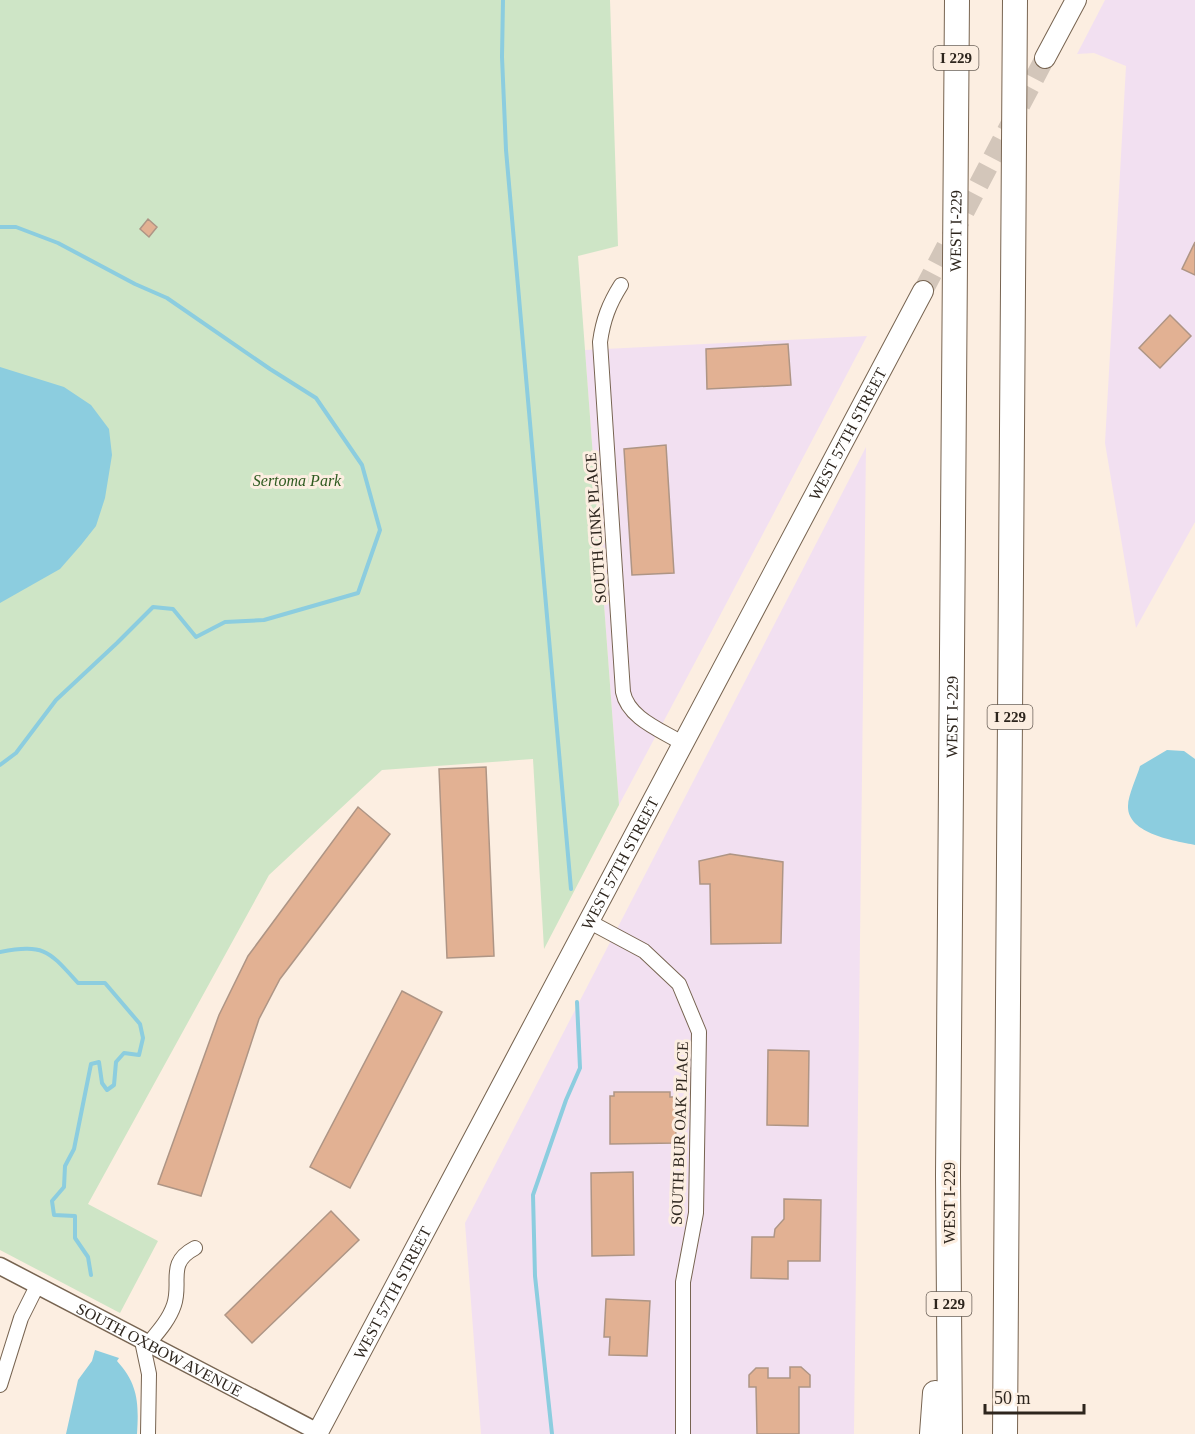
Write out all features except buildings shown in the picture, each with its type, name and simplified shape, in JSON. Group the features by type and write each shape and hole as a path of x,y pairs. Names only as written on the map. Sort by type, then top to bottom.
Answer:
{"highway":[{"name":"WEST I-229","path":"950,1434 948,1175 957,0"},
{"name":"I 229","path":"1005,1434 1015,0"},
{"path":"932,1434 948,1175"},
{"path":"1006,1338 1010,1434"}],"main road":[{"path":"1045,58 1076,0"},
{"name":"WEST 57TH STREET","path":"318,1433 922,291"}],"street":[{"name":"SOUTH CINK PLACE","path":"621,285 603,319 600,342 623,692 629,708 682,743"},
{"name":"SOUTH BUR OAK PLACE","path":"588,921 644,951 679,984 699,1032 696,1213 683,1282 683,1434"},
{"path":"148,1434 149,1374 145,1342 166,1321 173,1308 177,1295 175,1280 178,1264 185,1253 195,1248"},
{"name":"SOUTH OXBOW AVENUE","path":"0,1266 318,1433"},
{"path":"0,1385 21,1318 37,1286"}],"shaded area":[{"path":"1105,0 1195,0 1195,522 1136,628 1105,443 1126,66 1094,53 1077,54"},
{"path":"867,336 716,623 619,805 585,350"},
{"path":"866,447 854,1434 481,1434 465,1223"}],"green space":[{"name":"Sertoma Park","path":"0,0 610,0 618,246 578,256 619,805 544,949 533,759 382,770 269,875 88,1204 158,1241 120,1313 0,1250"}],"water":[{"path":"0,367 64,387 91,405 109,429 112,455 105,498 96,526 60,569 0,603"},
{"path":"1167,750 1184,751 1195,759 1195,845 1143,830 1130,816 1128,802 1140,766"},
{"path":"95,1350 119,1358 117,1361 133,1386 138,1413 137,1434 66,1434 78,1380 92,1361"}],"waterway":[{"path":"503,0 502,57 506,150 571,889"},
{"path":"0,227 16,227 58,243 135,284 167,298 316,398 362,465 380,530 358,593 264,620 225,622 196,637 173,609 153,607 56,700 16,753 0,765"},
{"path":"0,952 27,949 45,952 78,983 105,983 140,1024 143,1038 139,1055 124,1053 116,1062 114,1085 107,1090 102,1083 99,1062 91,1064 74,1149 65,1166 64,1187 52,1201 54,1215 75,1216 75,1238 88,1257 91,1275"},
{"path":"552,1434 535,1276 533,1195 566,1100 580,1068 577,1002"}],"tunnel":[{"path":"923,291 1045,58"}]}
